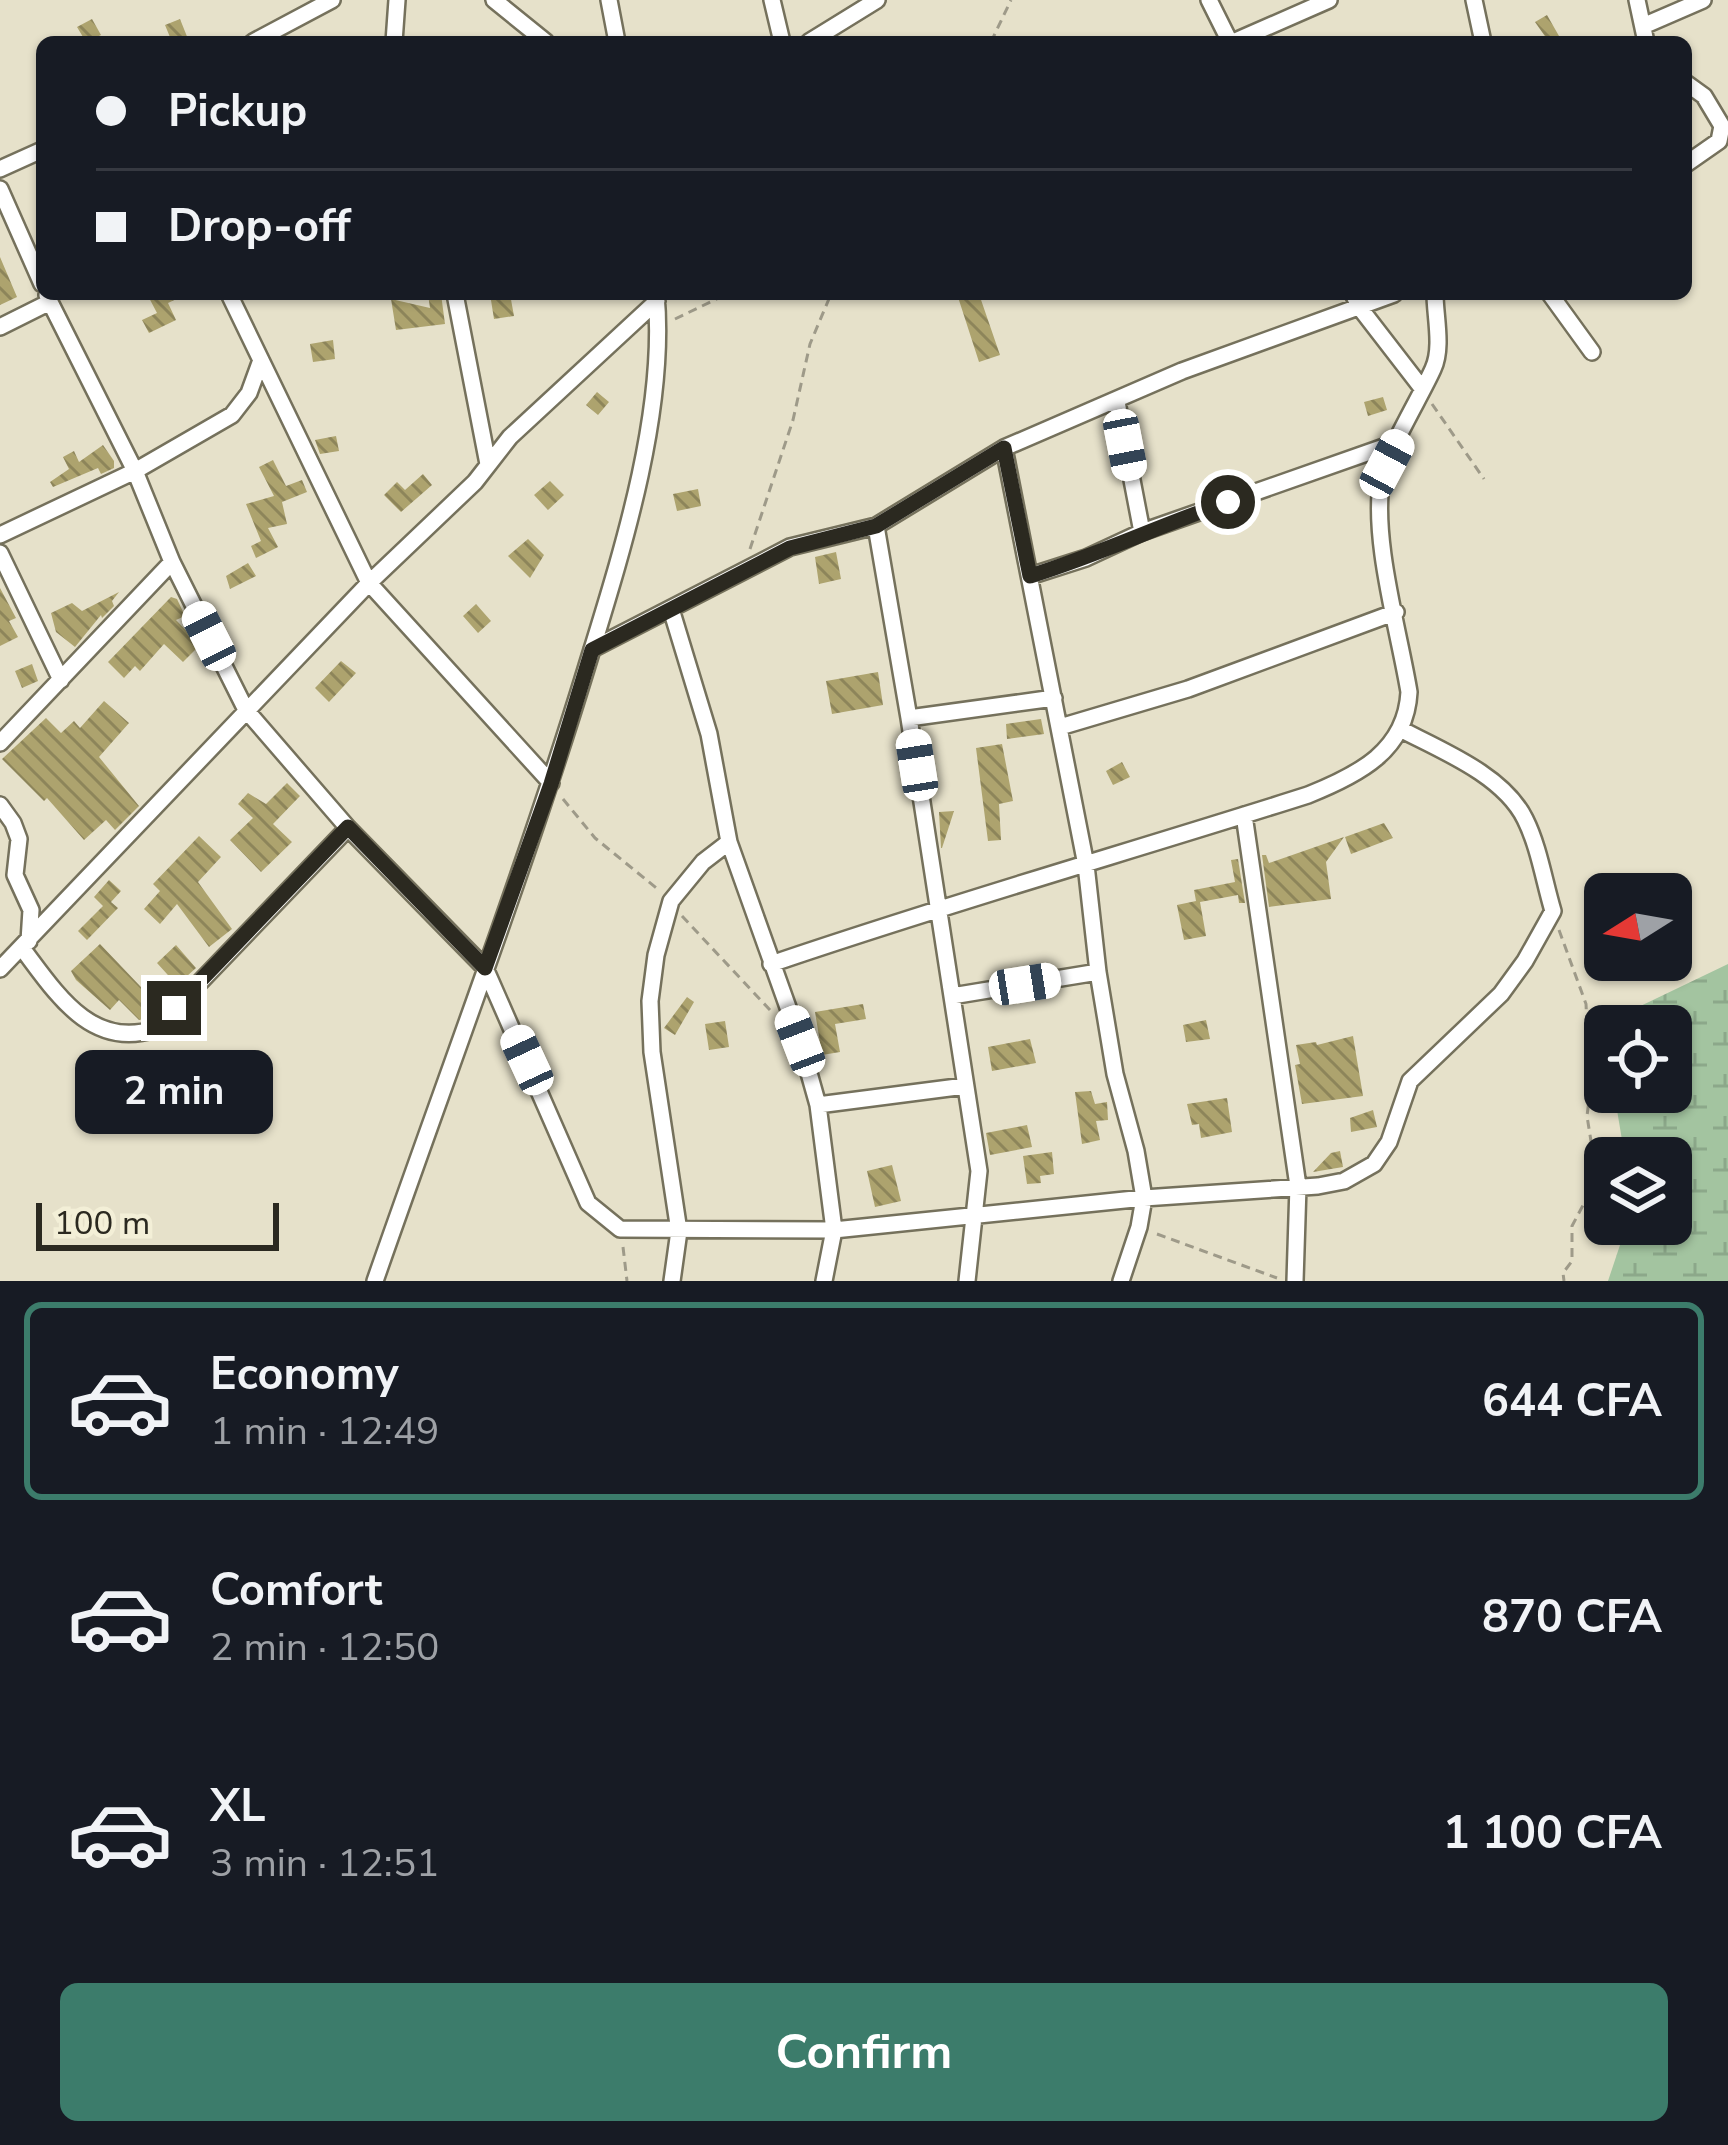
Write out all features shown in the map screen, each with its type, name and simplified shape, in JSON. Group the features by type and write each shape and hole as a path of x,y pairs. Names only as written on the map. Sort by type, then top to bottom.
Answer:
{"street":[{"path":"264,36 332,0"},
{"path":"394,36 397,0"},
{"path":"494,0 539,36"},
{"path":"609,0 616,36"},
{"path":"772,0 781,36"},
{"path":"819,36 877,0"},
{"path":"1209,0 1228,36"},
{"path":"1245,36 1329,0"},
{"path":"1474,0 1482,36"},
{"path":"1637,0 1645,34 1703,0"},
{"path":"1692,87 1704,96 1722,126 1719,141 1692,160"},
{"path":"0,169 36,153"},
{"path":"0,189 36,270"},
{"path":"0,326 45,300"},
{"path":"49,300 246,710 348,827 485,968 588,1203 620,1229 834,1230 1344,1181 1374,1164 1389,1142 1410,1081 1502,994 1552,911 1524,816 1508,796 1402,730"},
{"path":"232,300 369,583 551,784"},
{"path":"456,300 488,464"},
{"path":"0,969 369,583 437,521 552,396 654,300"},
{"path":"375,1281 551,784 617,568 649,423 657,366 657,300"},
{"path":"771,964 940,906 1086,865 1342,781 1392,746 1402,730 1409,692 1384,554 1382,480 1421,387 1434,368 1436,300"},
{"path":"1554,300 1592,352"},
{"path":"592,650 790,548 876,526 1004,448 1356,301 1421,387"},
{"path":"0,535 135,472 232,416 249,393 261,360"},
{"path":"1117,402 1142,532"},
{"path":"1030,576 1398,442"},
{"path":"1004,448 1086,865 1114,1074 1144,1198 1121,1281"},
{"path":"876,526 979,1171 967,1281"},
{"path":"0,553 61,680"},
{"path":"0,743 172,562"},
{"path":"671,609 709,734 729,842 818,1105 834,1230 824,1281"},
{"path":"1060,727 1188,689 1396,613"},
{"path":"909,718 1054,698"},
{"path":"0,806 19,838 15,875 31,910 25,944 54,990 80,1016 106,1033 132,1036 155,1029 348,827"},
{"path":"1244,815 1298,1186 1295,1281"},
{"path":"672,1281 679,1231 655,1072 650,1001 670,901 703,862 729,842"},
{"path":"952,996 1098,972"},
{"path":"818,1105 965,1086"}],"path":[{"path":"994,36 1011,0"},
{"path":"657,327 714,300"},
{"path":"745,568 793,420 810,344 828,300"},
{"path":"1421,387 1484,479"},
{"path":"1552,911 1586,1004 1588,1132 1597,1179 1572,1226 1573,1253 1562,1273 1564,1281"},
{"path":"1139,1227 1284,1281"},
{"path":"620,1229 627,1281"}],"green space":[{"path":"1728,964 1728,1281 1608,1281 1620,1245 1692,1245 1692,1137 1622,1137 1618,1113 1692,1113 1692,1005 1643,1005"}],"building":[{"path":"1547,15 1559,36 1545,36 1535,22"},
{"path":"92,19 101,35 82,36 77,27"},
{"path":"180,19 187,36 170,36 165,25"},
{"path":"0,257 17,297 0,305"},
{"path":"150,300 174,300 168,303 176,320 149,333 142,320 157,313"},
{"path":"391,300 430,308 429,300 442,300 445,324 396,330"},
{"path":"491,300 511,300 514,316 494,319"},
{"path":"959,300 981,300 1000,355 979,362"},
{"path":"333,340 335,359 313,362 310,344"},
{"path":"597,392 609,402 598,415 586,405"},
{"path":"1383,397 1387,410 1368,416 1364,402"},
{"path":"336,436 339,451 320,454 315,440"},
{"path":"103,445 114,468 101,474 98,468 53,487 50,482 69,469 63,457 74,451 79,462"},
{"path":"273,460 286,486 302,480 307,492 282,502 287,524 268,528 278,547 256,558 251,546 261,541 246,504 274,496 259,467"},
{"path":"423,474 432,485 401,512 384,495 397,482 405,490"},
{"path":"550,481 564,495 548,510 534,495"},
{"path":"698,489 701,506 677,511 673,494"},
{"path":"528,539 544,555 530,578 508,556"},
{"path":"836,552 841,579 819,584 815,557"},
{"path":"248,563 256,576 230,589 226,576"},
{"path":"0,588 16,618 9,621 18,637 0,646"},
{"path":"119,592 114,606 75,647 56,632 51,613 72,603 82,611"},
{"path":"171,597 177,599 185,616 176,620 200,645 183,662 164,644 140,671 135,666 124,678 108,662"},
{"path":"476,604 491,621 478,633 463,616"},
{"path":"341,661 356,673 329,702 315,688"},
{"path":"32,664 38,681 22,688 15,671"},
{"path":"878,672 883,705 832,714 826,681"},
{"path":"104,701 129,723 99,757 139,806 115,830 106,820 84,840 47,798 44,801 2,759 46,718 61,733 74,721 80,728"},
{"path":"1041,719 1044,734 1007,739 1006,724"},
{"path":"1002,744 1013,801 999,804 1001,840 988,841 976,748"},
{"path":"1122,762 1130,777 1113,785 1106,771"},
{"path":"287,783 300,796 273,824 292,842 261,872 230,840 253,818 238,804 248,793 266,804"},
{"path":"954,811 942,848 941,848 939,812"},
{"path":"1384,823 1393,838 1351,854 1345,837"},
{"path":"199,836 221,857 198,882 232,929 209,947 177,904 160,924 144,909 160,891 153,884"},
{"path":"1344,837 1326,862 1331,899 1269,907 1262,855 1269,863"},
{"path":"1238,859 1245,903 1239,903 1238,895 1200,902 1206,936 1184,940 1177,905 1196,901 1194,890 1235,882 1231,860"},
{"path":"109,880 121,891 111,902 118,908 87,940 78,931 103,906 94,897"},
{"path":"100,944 160,1007 149,1018 139,1020 119,1000 110,1010 76,980 71,971"},
{"path":"176,945 196,968 177,985 157,963"},
{"path":"687,997 694,1002 675,1035 664,1028"},
{"path":"863,1004 866,1019 835,1024 840,1052 822,1055 815,1012"},
{"path":"1206,1020 1210,1039 1186,1042 1183,1025"},
{"path":"725,1021 729,1047 709,1050 705,1024"},
{"path":"1353,1036 1363,1096 1302,1104 1296,1045"},
{"path":"1030,1039 1036,1063 992,1071 988,1047"},
{"path":"1091,1091 1095,1104 1107,1102 1108,1120 1096,1121 1100,1140 1082,1144 1075,1092"},
{"path":"1227,1098 1232,1132 1201,1138 1187,1104"},
{"path":"1373,1110 1377,1127 1351,1132 1350,1118"},
{"path":"1027,1125 1032,1147 990,1155 986,1133"},
{"path":"1340,1151 1343,1167 1313,1172 1331,1153"},
{"path":"1052,1152 1054,1174 1040,1176 1041,1183 1027,1184 1023,1156"},
{"path":"892,1165 901,1201 875,1207 867,1171"}],"route":[{"path":"174,1008 348,827 485,968 551,784 592,650 745,568 790,548 876,526 1004,448 1030,576 1228,502"}]}
